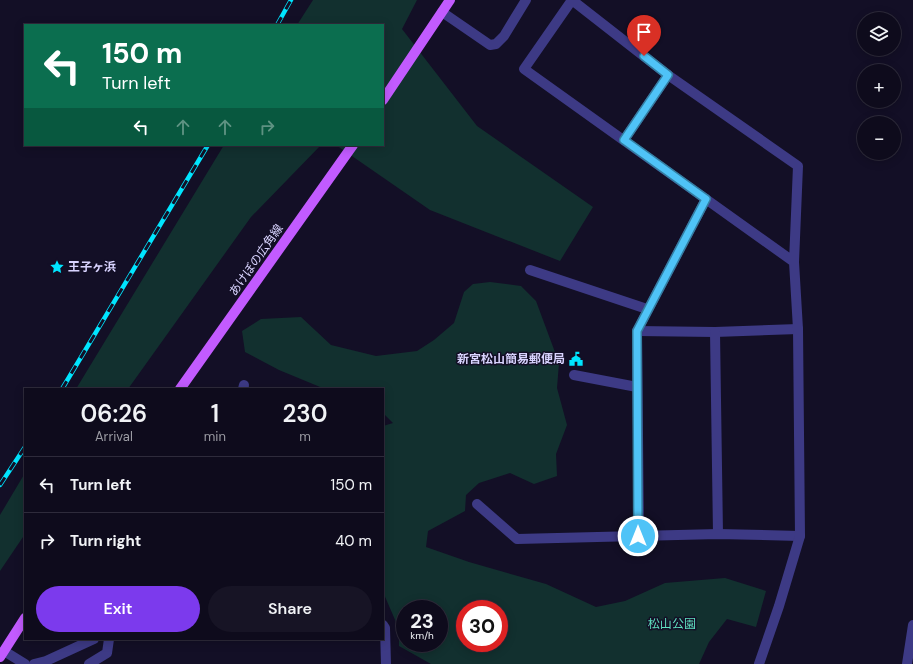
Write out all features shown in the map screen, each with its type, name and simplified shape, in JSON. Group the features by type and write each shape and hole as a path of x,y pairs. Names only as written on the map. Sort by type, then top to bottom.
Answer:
{"main road":[{"path":"384,98 450,0"},
{"name":"あけぼの広角線","path":"181,388 352,146"},
{"path":"2,654 24,620"}],"street":[{"path":"442,12 490,45 496,44 504,36 526,0"},
{"path":"759,664 779,606 800,536 798,329 794,262 798,166 668,75 572,0 524,69 794,262"},
{"path":"624,140 668,75"},
{"path":"638,536 637,331 647,309 706,199"},
{"path":"530,270 647,309"},
{"path":"637,331 715,332 798,329"},
{"path":"715,332 718,534"},
{"path":"574,375 638,387"},
{"path":"477,504 517,539 718,534 800,536"},
{"path":"907,664 913,625"},
{"path":"384,626 386,664"},
{"path":"34,664 46,661 92,640"},
{"path":"89,664 107,652 110,640"},
{"path":"2,654 25,664"}],"green space":[{"path":"313,0 417,0 402,29 477,126 593,207 560,261 430,210 337,146 384,146 384,24 298,24"},
{"path":"223,146 320,146 251,217 129,388 77,388"},
{"name":"松山公園","path":"490,282 521,286 536,301 559,363 557,388 567,425 556,454 557,476 534,484 510,473 479,483 466,495 465,511 428,531 426,547 469,562 546,584 596,607 625,601 665,583 725,578 766,591 756,627 727,619 709,642 699,664 431,664 410,652 448,652 448,600 396,600 396,622 384,594 384,426 393,423 384,414 384,388 323,388 279,370 245,352 242,331 261,319 301,317 331,345 376,356 417,351 434,340 454,323 464,292 473,284"},
{"path":"24,475 24,535 0,571 0,515"}],"railway":[{"path":"278,24 291,0"},
{"path":"63,388 207,146"},
{"path":"0,485 24,449"}],"place":[{"name":"王子ヶ浜","path":"57,267"},
{"name":"新宮松山簡易郵便局","path":"576,359"}],"route":[{"path":"638,536 637,331 647,309 706,199 624,140 668,75 644,56"}]}
